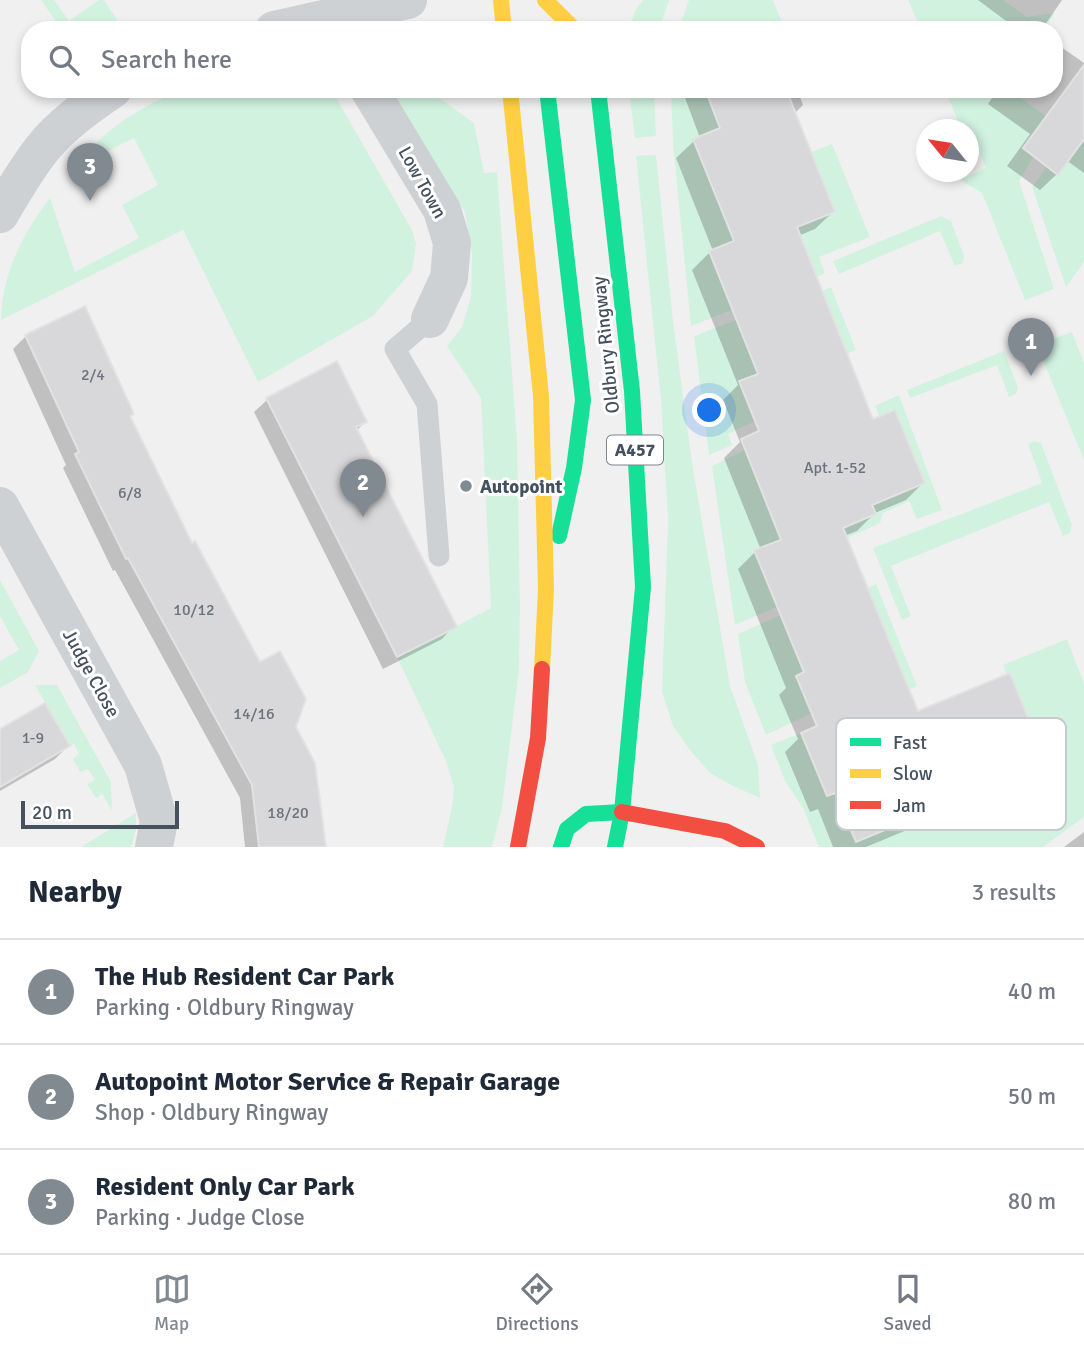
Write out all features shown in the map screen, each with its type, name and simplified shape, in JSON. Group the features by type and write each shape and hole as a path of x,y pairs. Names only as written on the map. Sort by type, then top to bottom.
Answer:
{"main road":[{"path":"501,0 503,21"},
{"path":"545,0 562,7"},
{"path":"511,98 541,396 546,585 538,738 518,847"},
{"path":"546,585 567,506 579,443 583,400 548,98"},
{"name":"Oldbury Ringway","path":"599,98 632,391 643,587 622,812 615,847"},
{"path":"561,847 567,829 586,814 622,812 725,831 757,847"}],"street":[{"path":"339,21 408,0"},
{"path":"0,214 44,147 99,98"},
{"name":"Low Town","path":"374,98 442,210 452,243 449,278 430,319"},
{"name":"Judge Close","path":"0,506 143,765 159,821 154,847"}],"lane":[{"path":"430,319 396,349 427,404 439,556"}],"green space":[{"path":"41,0 54,0 69,21 56,21"},
{"path":"99,0 104,0 118,21 69,21"},
{"path":"643,0 669,0 662,21 631,21"},
{"path":"689,0 773,0 781,21 681,21"},
{"path":"908,0 1003,0 1027,17 1055,13 1050,21 917,21"},
{"path":"336,98 412,230 416,244 412,271 373,316 258,382 183,230 1,320 5,286 15,255 50,198 75,272 139,238 122,205 158,185 134,138 100,155 95,155 90,150 110,131 159,100"},
{"path":"395,98 439,98 474,123 484,173 497,172 517,440 520,607 519,669 502,808 492,847 443,847 454,788 446,761 397,657 491,608 481,398 447,346 462,327 471,297 472,254 465,212"},
{"path":"630,98 654,98 656,136 635,138"},
{"path":"671,98 708,98 720,128 693,140 718,203 749,235 709,251 732,310 691,326 673,145"},
{"path":"949,98 1021,98 1057,124 1041,123 1023,149 1033,157 1019,181 1054,289 1025,300 982,193 963,182 979,182 979,171 986,168 979,150 979,119 957,119"},
{"path":"1071,135 1084,144 1084,262 1066,287 1032,187 1047,167 1057,174"},
{"path":"832,144 870,237 819,257 825,273 817,277 797,227 835,212 811,152"},
{"path":"656,155 673,321 692,463 730,686 758,765 760,798 710,773 673,726 662,692 668,519 661,401 636,156"},
{"path":"941,216 951,221 964,256 963,263 955,266 940,231 839,274 833,261"},
{"path":"831,287 856,350 827,363 822,291"},
{"path":"736,320 758,374 739,381 755,421 728,434 732,445 709,455 694,336"},
{"path":"1072,332 1084,363 1084,460 1035,341 1051,334 1053,339"},
{"path":"1004,351 1018,387 1016,394 1009,397 997,365 910,398 907,390"},
{"path":"899,395 942,510 917,519 909,501 883,513 880,523 847,538 843,527 876,514 872,505 925,483 895,410 879,416 875,406"},
{"path":"1034,441 1041,443 1072,525 1070,533 1063,536 1049,502 891,566 911,616 902,620 873,548 1042,483 1028,444"},
{"path":"745,450 765,500 790,536 755,551 777,607 735,625 712,466"},
{"path":"0,580 39,651 28,672 0,688 0,661 19,650 0,616"},
{"path":"876,584 917,686 900,694 891,646 868,588"},
{"path":"781,615 804,672 796,676 812,713 766,735 745,682 738,634"},
{"path":"1067,639 1084,684 1084,817 1043,847 819,847 803,808 785,781 771,745 801,733 827,795 835,793 836,795 836,830 851,830 856,842 885,830 1066,830 1066,718 1028,718 1010,674 1007,675 1003,665"},
{"path":"35,685 57,685 111,782 112,811 102,794 96,798 87,784 95,780 88,769 80,772 73,759 79,754 74,744 70,746"},
{"path":"136,813 136,830 131,847 81,847"}],"building":[{"path":"1084,65 1084,139 1058,175 1023,148 1060,98 1063,98 1063,94"},
{"path":"708,98 790,98 835,212 797,227 873,419 895,410 925,483 872,505 876,514 843,528 918,711 1010,673 1028,718 836,718 836,795 835,793 827,796 801,733 817,726 796,676 804,672 754,550 781,540 741,439 759,431 739,381 758,374 709,251 734,241 693,139 720,128"},
{"path":"85,306 134,414 130,416 192,543 195,541 260,662 280,651 306,699 296,727 315,763 326,847 259,847 252,785 128,558 126,559 75,454 79,452 25,335"},
{"path":"337,361 367,422 356,427 457,627 397,657 266,398"},
{"path":"45,703 70,746 0,787 0,729"},
{"path":"851,830 885,830 856,842"}],"traffic: fast":[{"path":"548,98 583,400 574,468 559,536"},
{"path":"599,98 632,391 643,587 622,812 615,847"},
{"path":"561,847 567,829 586,814 622,812"}],"traffic: slow":[{"path":"501,0 503,21"},
{"path":"545,0 566,21"},
{"path":"511,98 541,396 546,589 542,669"}],"traffic: jam":[{"path":"518,847 538,738 542,669"},
{"path":"622,812 725,831 757,847"}],"place":[{"name":"Resident Only Car Park","path":"90,201"},
{"name":"The Hub Resident Car Park","path":"1031,376"},
{"name":"Autopoint","path":"466,486"},
{"name":"Autopoint Motor Service & Repair Garage","path":"363,517"}]}
